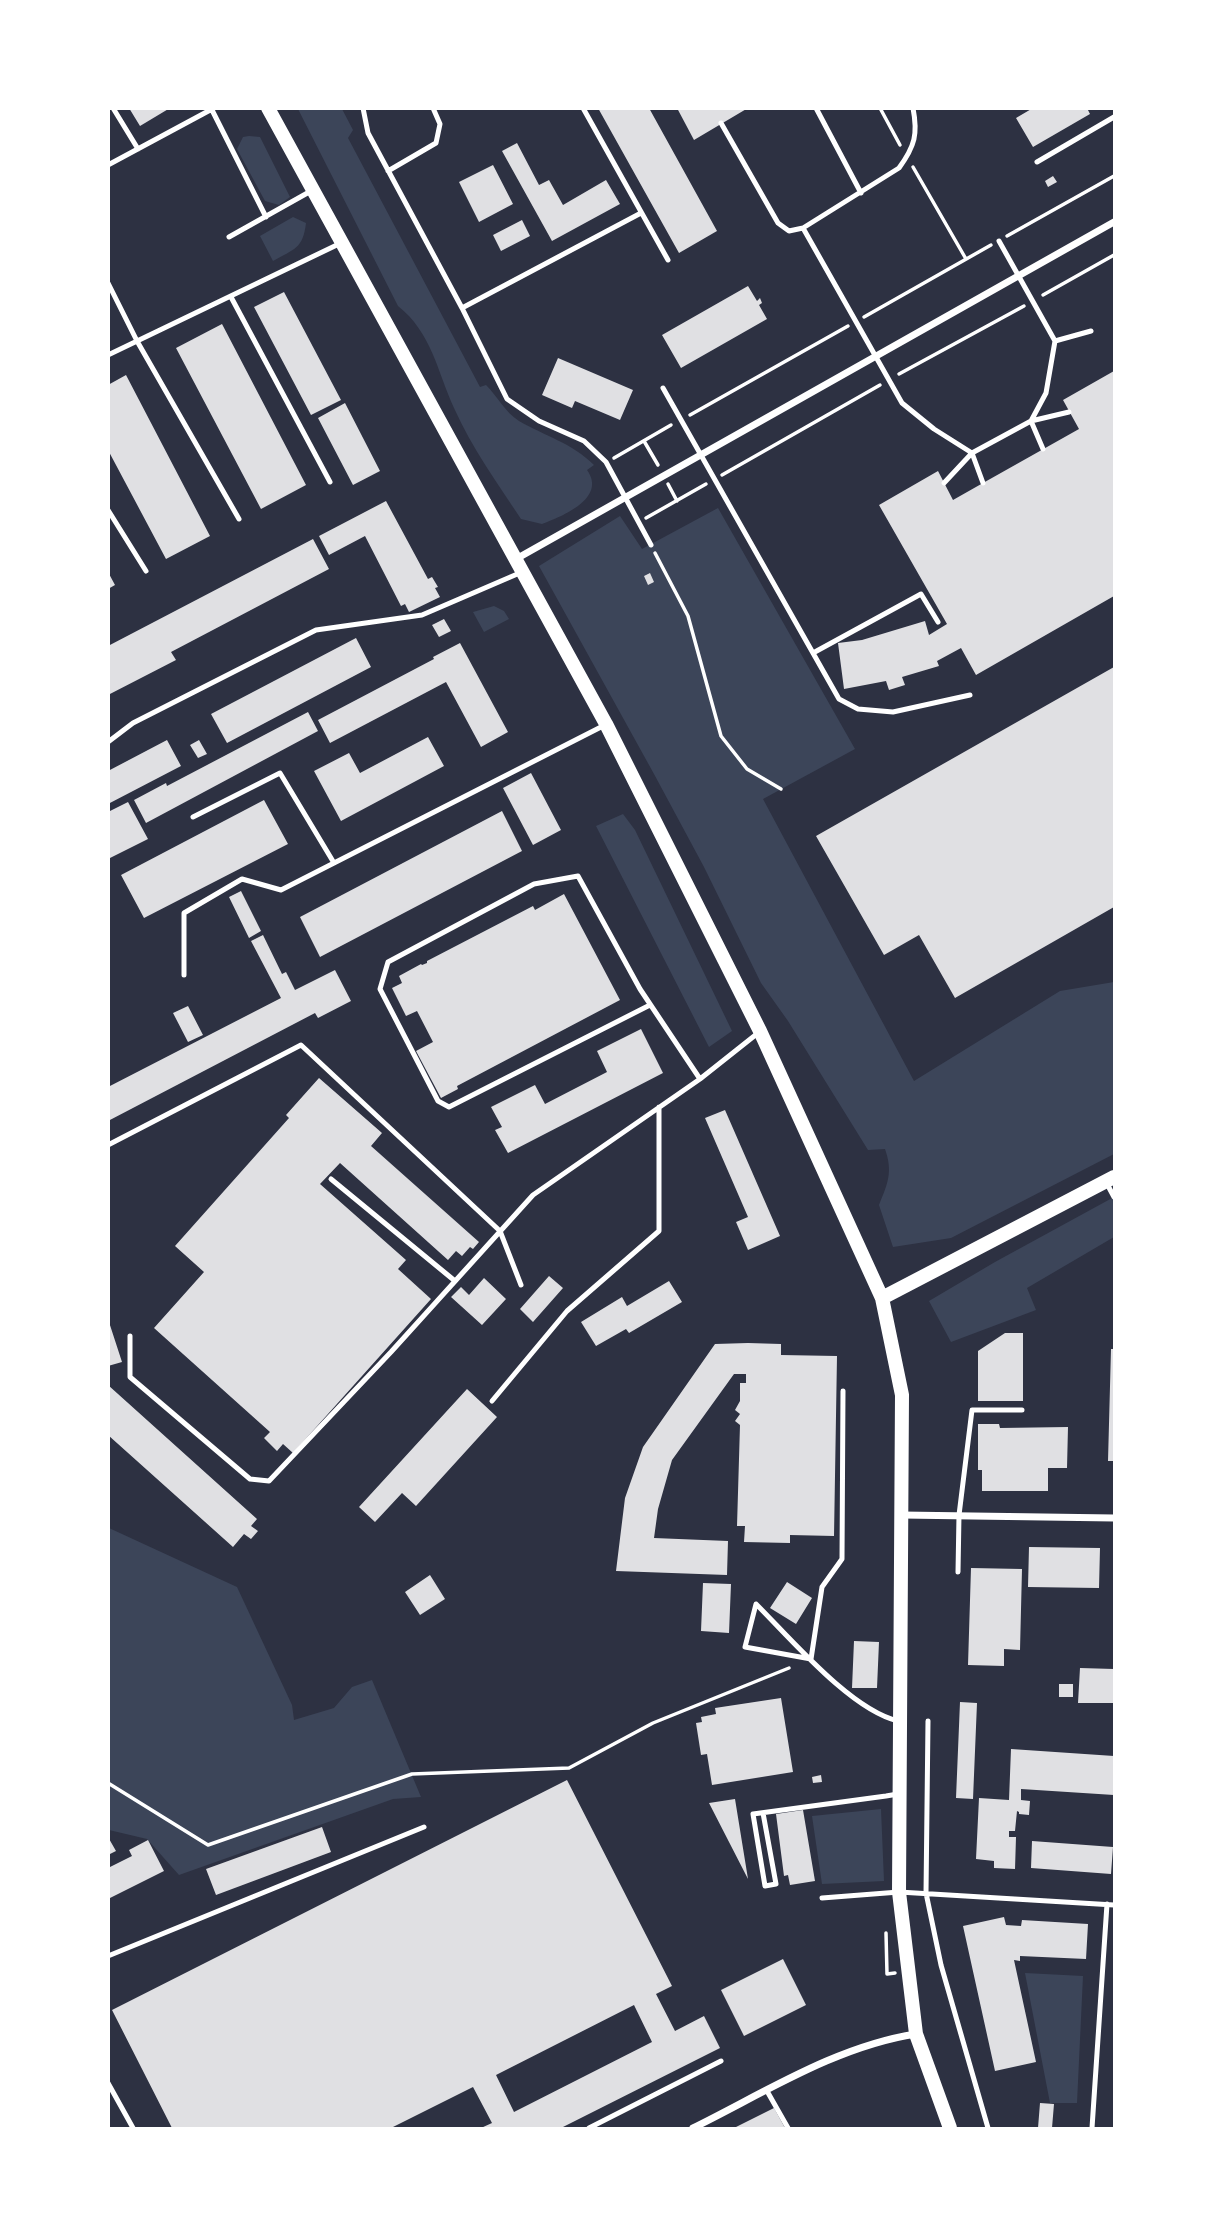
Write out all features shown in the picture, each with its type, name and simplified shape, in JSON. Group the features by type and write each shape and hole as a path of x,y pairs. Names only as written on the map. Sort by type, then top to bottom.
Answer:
{"main road":[{"path":"268,108 311,191 606,724 760,1031 882,1298 902,1395 899,1892 916,2034 950,2129"},
{"path":"882,1298 1110,1179"}],"street":[{"path":"519,565 625,497 1115,222"},
{"path":"902,1515 1115,1518"},
{"path":"693,2129 847,2051 888,2038 916,2034"}],"lane":[{"path":"113,108 138,149"},
{"path":"363,108 368,133 462,308 507,399 539,421 584,441 606,462 651,545"},
{"path":"388,171 436,143 440,124 433,108"},
{"path":"583,108 668,260"},
{"path":"816,108 861,193"},
{"path":"721,123 778,223 789,231 803,228 899,168 907,157 917,130 913,108"},
{"path":"108,165 213,109 266,217"},
{"path":"1037,162 1115,117"},
{"path":"229,237 311,191"},
{"path":"462,308 641,213"},
{"path":"803,228 902,403 934,429 972,453 983,483"},
{"path":"999,241 1055,341 1046,393 1031,421"},
{"path":"108,355 341,243"},
{"path":"108,283 137,341 239,519"},
{"path":"231,297 330,482"},
{"path":"1055,341 1091,331"},
{"path":"663,388 839,699 858,709 893,712 970,695"},
{"path":"944,484 972,453 1031,421 1069,412"},
{"path":"1031,421 1043,449"},
{"path":"108,510 146,571"},
{"path":"748,539 756,534"},
{"path":"108,742 133,723 316,630 422,615 519,565"},
{"path":"774,585 782,580"},
{"path":"813,653 920,594 937,622"},
{"path":"800,631 808,625"},
{"path":"184,975 184,913 242,879 281,890 606,724"},
{"path":"193,817 280,773 334,863"},
{"path":"650,1005 449,1107 438,1101 380,989 388,962 534,884 578,876 650,1005 699,1079"},
{"path":"130,1336 130,1377 250,1479 269,1481 533,1195 699,1079 760,1031"},
{"path":"108,1145 300,1045 500,1231 521,1285"},
{"path":"492,1401 567,1311 659,1231 659,1107"},
{"path":"1110,1179 1115,1197"},
{"path":"331,1180 456,1281"},
{"path":"811,1659 822,1587 842,1559 843,1391"},
{"path":"958,1572 959,1515 972,1410 1023,1410"},
{"path":"811,1659 745,1647 756,1604 856,1701 885,1718 898,1721"},
{"path":"928,1721 926,1894 942,1965 988,2129"},
{"path":"763,1813 776,1884 765,1886 753,1814 898,1794"},
{"path":"108,1956 424,1827"},
{"path":"822,1898 899,1892 1111,1904 1093,2129"},
{"path":"589,2129 721,2061"},
{"path":"108,2083 133,2129"},
{"path":"767,2091 788,2129"}],"path":[{"path":"880,108 966,259"},
{"path":"638,522 1115,255"},
{"path":"651,545 688,615 721,736 747,769 781,789"},
{"path":"108,1783 208,1845 411,1774 569,1768 653,1723 811,1659"}],"shaded area":[{"path":"298,109 342,109 353,130 348,138 480,387 486,385 519,421 567,445 594,465 587,470 592,480 587,497 571,511 542,524 521,519 469,437 426,340 419,328 398,306"},
{"path":"243,137 260,137 290,197 279,205 265,201 237,149"},
{"path":"293,217 306,223 303,238 292,251 273,261 260,236"},
{"path":"718,508 855,749 763,799 914,1081 1060,991 1114,982 1114,1154 951,1238 893,1247 879,1205 888,1177 889,1164 885,1149 868,1150 788,1021 761,983 704,867 539,566 620,516 642,549"},
{"path":"494,606 504,611 509,619 484,632 473,612"},
{"path":"623,814 635,830 732,1031 709,1047 596,826"},
{"path":"1114,1197 1114,1237 1027,1288 1036,1310 951,1342 929,1301"},
{"path":"109,1528 237,1587 292,1705 294,1720 334,1708 352,1687 372,1680 421,1797 393,1799 179,1875 147,1839 109,1830"},
{"path":"881,1809 884,1881 822,1884 812,1816"},
{"path":"1025,1973 1083,1976 1077,2103 1050,2103"}],"building":[{"path":"129,108 170,108 140,126"},
{"path":"598,108 649,108 717,231 679,253"},
{"path":"677,108 748,108 694,140"},
{"path":"1033,108 1087,108 1090,114 1033,147 1016,118"},
{"path":"517,143 539,185 549,180 563,205 606,180 620,204 552,241 502,151"},
{"path":"493,165 513,204 479,222 459,182"},
{"path":"1053,176 1057,182 1048,187 1045,181"},
{"path":"522,220 530,236 501,251 493,235"},
{"path":"748,286 757,301 760,298 762,303 759,305 767,319 681,368 662,335"},
{"path":"284,292 341,400 311,415 254,307"},
{"path":"222,324 306,485 261,509 176,348"},
{"path":"558,358 633,390 620,420 575,401 572,408 542,395"},
{"path":"1114,371 1114,596 976,675 961,648 937,661 939,666 902,677 905,685 889,690 886,681 844,689 838,643 862,640 925,621 929,635 947,624 879,505 938,471 953,500 1079,429 1063,400"},
{"path":"126,375 210,536 166,559 108,450 108,385"},
{"path":"345,403 380,471 353,485 318,418"},
{"path":"386,501 428,579 432,577 438,587 435,588 440,597 409,612 405,604 401,606 365,536 329,555 319,536"},
{"path":"313,539 329,569 171,652 176,660 108,695 108,646"},
{"path":"108,572 115,585 108,589"},
{"path":"650,573 654,582 648,585 644,576"},
{"path":"444,619 451,631 439,637 432,625"},
{"path":"356,638 371,667 227,743 211,714"},
{"path":"460,643 508,732 481,747 446,682 330,743 318,720"},
{"path":"1114,667 1114,907 955,998 919,935 884,955 816,836"},
{"path":"308,712 318,731 146,823 134,800 166,783 167,786"},
{"path":"428,737 444,766 341,821 314,771 349,753 360,773"},
{"path":"167,740 181,766 108,804 108,771"},
{"path":"199,740 207,754 198,758 190,745"},
{"path":"531,773 561,830 533,845 503,788"},
{"path":"264,800 288,844 144,918 121,875"},
{"path":"128,802 148,839 108,859 108,812"},
{"path":"502,811 522,851 320,957 300,917"},
{"path":"241,891 261,931 249,938 229,897"},
{"path":"564,894 620,1000 457,1086 458,1089 441,1098 416,1051 433,1042 417,1011 406,1016 392,988 402,983 399,976 533,906 535,910"},
{"path":"263,935 282,974 286,972 295,990 335,970 351,1001 318,1018 315,1013 108,1121 108,1087 281,998 251,941"},
{"path":"188,1006 203,1035 188,1042 173,1013"},
{"path":"641,1029 663,1073 508,1153 495,1130 502,1127 491,1107 535,1085 545,1104 607,1072 597,1051"},
{"path":"319,1078 382,1133 371,1146 479,1242 462,1256 456,1251 448,1260 340,1163 320,1184 406,1260 398,1269 431,1299 293,1453 283,1444 277,1451 264,1438 270,1432 154,1328 204,1272 175,1246 289,1118 286,1115"},
{"path":"725,1110 780,1236 748,1250 736,1222 748,1217 705,1118"},
{"path":"549,1276 563,1288 533,1322 520,1309"},
{"path":"484,1278 506,1299 482,1325 451,1297 461,1287 469,1295"},
{"path":"669,1281 682,1302 629,1333 626,1329 596,1346 581,1322 622,1297 627,1306"},
{"path":"108,1319 122,1362 108,1366"},
{"path":"1005,1333 1023,1333 1023,1401 978,1401 978,1351"},
{"path":"715,1344 781,1344 781,1355 837,1356 834,1536 790,1535 790,1543 744,1542 745,1526 737,1526 740,1425 735,1421 740,1414 735,1410 740,1401 740,1383 746,1383 746,1374 734,1374 672,1460 658,1509 654,1538 728,1541 727,1575 616,1571 625,1498 643,1447"},
{"path":"1111,1349 1114,1349 1114,1461 1108,1461"},
{"path":"108,1385 257,1519 251,1526 258,1531 251,1539 244,1534 233,1547 108,1435"},
{"path":"467,1389 497,1417 416,1506 402,1493 375,1522 359,1507"},
{"path":"978,1424 999,1424 1000,1428 1068,1427 1067,1468 1048,1468 1048,1491 982,1491 982,1470 978,1470"},
{"path":"1029,1547 1100,1548 1099,1588 1028,1587"},
{"path":"971,1568 1022,1569 1020,1650 1004,1649 1004,1666 968,1665"},
{"path":"430,1575 445,1599 420,1615 405,1592"},
{"path":"787,1582 812,1598 796,1624 770,1608"},
{"path":"703,1583 731,1584 729,1633 701,1631"},
{"path":"854,1641 879,1642 877,1688 852,1688"},
{"path":"1080,1668 1114,1669 1114,1703 1078,1703"},
{"path":"1059,1684 1073,1684 1073,1697 1059,1697"},
{"path":"781,1698 793,1772 712,1785 707,1754 701,1755 696,1723 702,1722 701,1717 716,1714 715,1708"},
{"path":"960,1702 977,1703 973,1799 956,1798"},
{"path":"1011,1749 1114,1756 1114,1795 1021,1789 1021,1800 1030,1801 1029,1815 1019,1814 1017,1811 1015,1831 1009,1831 1009,1837 1016,1837 1015,1869 994,1868 994,1861 976,1859 979,1798 1009,1800"},
{"path":"821,1775 822,1782 813,1783 812,1777"},
{"path":"567,1780 672,1986 656,1994 675,2031 704,2016 720,2048 561,2128 481,2128 492,2123 473,2087 391,2128 172,2128 112,2010","holes":["634,2005 652,2042 514,2112 496,2075"]},
{"path":"735,1799 748,1879 709,1803"},
{"path":"803,1810 815,1881 790,1885 788,1875 784,1876 776,1814"},
{"path":"322,1827 331,1852 216,1895 206,1869"},
{"path":"108,1837 116,1851 108,1855"},
{"path":"148,1840 164,1871 108,1899 108,1868 132,1856 129,1850"},
{"path":"1032,1841 1113,1847 1111,1874 1031,1868"},
{"path":"1004,1917 1006,1925 1021,1926 1022,1920 1088,1924 1086,1959 1020,1956 1020,1961 1014,1960 1036,2062 995,2071 963,1926"},
{"path":"783,1959 806,2005 744,2036 721,1990"},
{"path":"1040,2103 1054,2104 1052,2128 1038,2128"},
{"path":"774,2108 785,2128 734,2128"}]}
